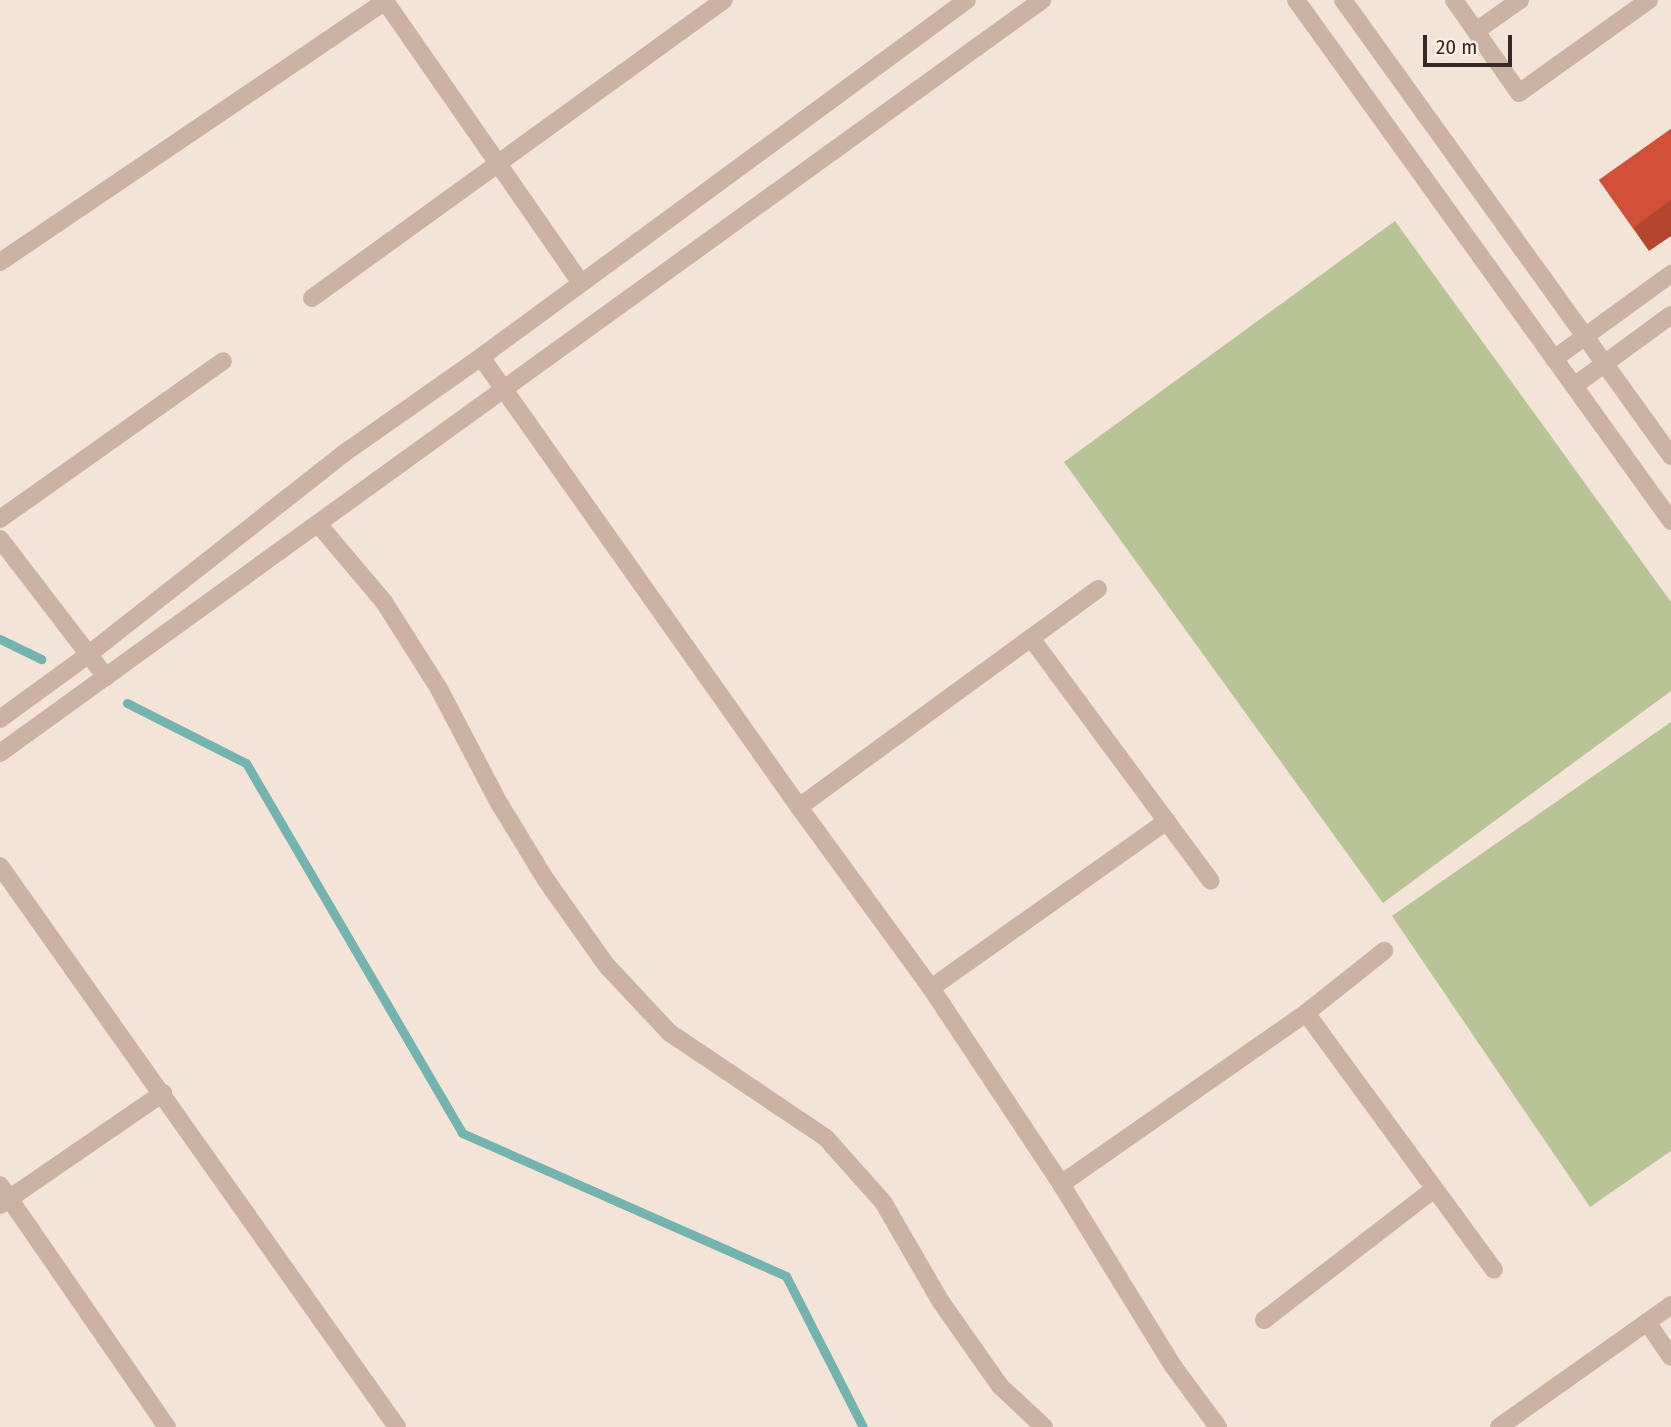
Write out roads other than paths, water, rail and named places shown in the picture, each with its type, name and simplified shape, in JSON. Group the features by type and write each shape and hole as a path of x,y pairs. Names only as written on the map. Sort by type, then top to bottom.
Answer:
{"street":[{"path":"0,262 385,0 581,283"},
{"path":"312,298 724,0"},
{"path":"0,719 89,653 343,454 481,357 967,0"},
{"path":"0,753 1042,0"},
{"path":"1296,0 1671,521"},
{"path":"1342,0 1671,456"},
{"path":"1454,0 1519,93 1649,0"},
{"path":"1476,31 1520,0"},
{"path":"1554,359 1671,274"},
{"path":"1574,386 1671,315"},
{"path":"481,357 799,807 931,988 1061,1184 1173,1366 1218,1427"},
{"path":"0,519 223,361"},
{"path":"319,525 384,602 438,687 499,803 546,880 607,966 670,1033 826,1138 883,1202 940,1302 1000,1386 1044,1427"},
{"path":"0,539 106,677"},
{"path":"799,807 1098,589"},
{"path":"1031,638 1211,881"},
{"path":"931,988 1167,821"},
{"path":"0,866 397,1427"},
{"path":"1061,1184 1306,1013 1384,951"},
{"path":"1306,1013 1433,1191 1494,1270"},
{"path":"163,1093 3,1196 167,1427"},
{"path":"1264,1320 1433,1191"},
{"path":"1499,1427 1671,1305"},
{"path":"1647,1322 1671,1357"}],"waterway":[{"path":"0,639 41,659"},
{"path":"127,703 246,763 462,1133 786,1276 863,1427"}]}
